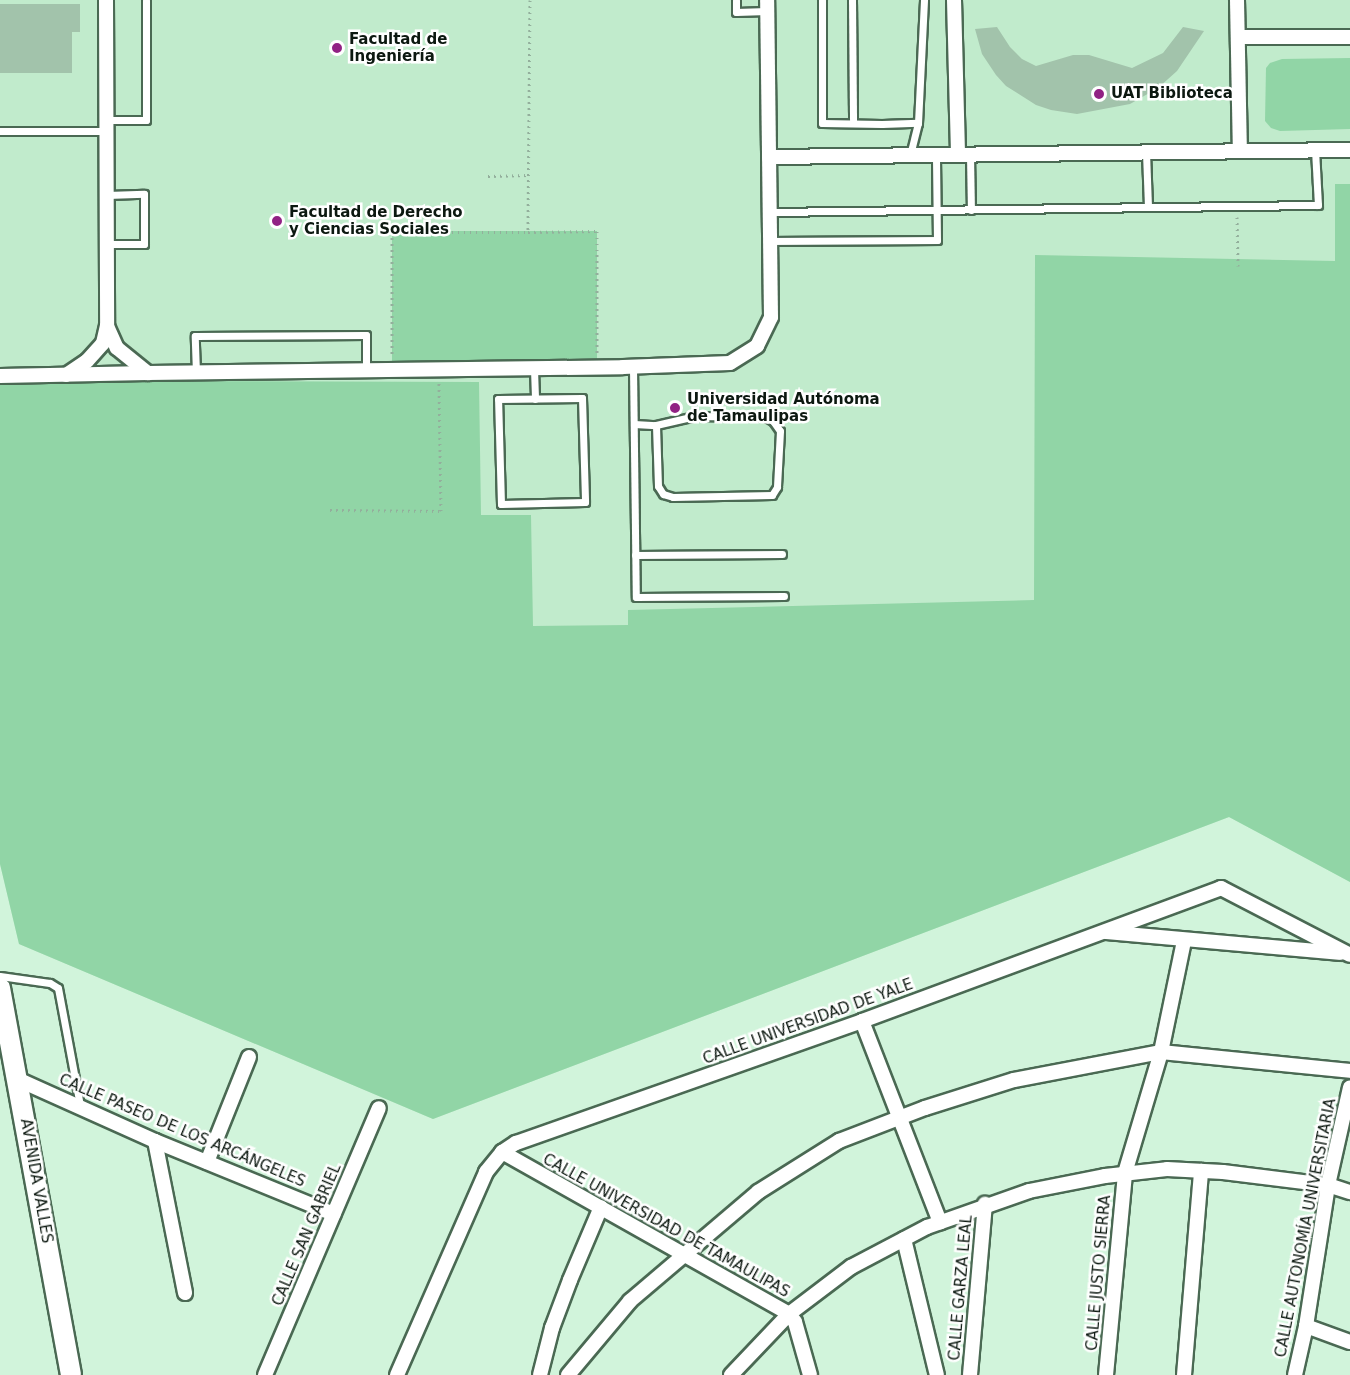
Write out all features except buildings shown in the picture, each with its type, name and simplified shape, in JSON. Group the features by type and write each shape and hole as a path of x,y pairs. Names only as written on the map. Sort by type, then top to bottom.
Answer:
{"main road":[{"name":"AVENIDA VALLES","path":"0,988 71,1375"}],"street":[{"path":"65,375 87,361 103,343 107,326 106,0"},
{"path":"954,0 964,155"},
{"path":"1238,0 1240,151"},
{"path":"0,376 597,368 730,363 757,346 771,316 767,6"},
{"path":"1238,37 1350,37"},
{"path":"769,157 1350,150"},
{"path":"107,326 117,348 147,374"},
{"name":"CALLE UNIVERSIDAD DE YALE","path":"397,1375 486,1172 502,1152 516,1143 862,1021 1221,888 1348,954"},
{"path":"1103,932 1348,954"},
{"name":"CALLE JUSTO SIERRA","path":"1106,1375 1125,1173 1161,1052 1184,941"},
{"path":"862,1021 940,1222"},
{"path":"568,1375 630,1301 758,1192 840,1142 899,1118 1014,1080 1161,1052 1350,1071"},
{"path":"207,1162 249,1057"},
{"name":"CALLE PASEO DE LOS ARCÁNGELES","path":"17,1080 155,1141 334,1214"},
{"name":"CALLE AUTONOMÍA UNIVERSITARIA","path":"1294,1375 1305,1326 1328,1185 1350,1087"},
{"name":"CALLE SAN GABRIEL","path":"266,1375 379,1108"},
{"path":"155,1141 185,1293"},
{"name":"CALLE UNIVERSIDAD DE TAMAULIPAS","path":"502,1152 789,1314 795,1322 810,1375"},
{"path":"731,1375 789,1314 851,1267 940,1222 985,1204 1029,1191 1125,1173 1167,1169 1328,1185 1350,1192"},
{"path":"1184,1375 1201,1171"},
{"name":"CALLE GARZA LEAL","path":"970,1375 985,1204"},
{"path":"540,1375 562,1299 601,1208"},
{"path":"904,1239 937,1375"},
{"path":"1305,1326 1350,1342"}],"lane":[{"path":"0,131 106,125 146,120 146,0"},
{"path":"736,0 736,12 767,6"},
{"path":"822,0 822,123 918,123"},
{"path":"852,0 853,123"},
{"path":"910,155 918,123 924,0"},
{"path":"769,212 1318,205 1315,150"},
{"path":"1146,152 1148,207"},
{"path":"770,241 937,240 936,155"},
{"path":"964,155 971,210"},
{"path":"106,195 144,194 144,244 107,244"},
{"path":"196,373 195,336 366,335 366,371"},
{"path":"633,367 636,597 784,597"},
{"path":"534,369 535,399"},
{"path":"582,398 585,502 501,504 498,399 535,399 582,398"},
{"path":"634,423 656,425 694,416 766,417 773,421 780,431 777,488 772,495 673,497 663,494 658,486 656,425"},
{"path":"635,555 782,554"},
{"path":"0,976 50,983 58,988 80,1106"}],"path":[{"path":"528,232 530,0"},
{"path":"488,176 528,175"},
{"path":"1237,206 1238,266"},
{"path":"344,232 597,231 597,368"},
{"path":"392,232 392,370"},
{"path":"330,510 441,511 439,370"}],"shaded area":[{"name":"Universidad Autónoma de Tamaulipas","path":"0,0 1350,0 1350,882 1229,817 433,1119 19,944 0,864"},
{"path":"1350,58 1350,129 1280,131 1271,128 1265,121 1266,68 1270,63 1282,59"},
{"path":"1335,184 1350,184 1350,882 1229,817 433,1119 19,944 0,864 0,385 162,381 479,382 481,515 531,515 533,626 628,625 628,610 1034,600 1035,255 1335,261"},
{"path":"392,231 597,231 597,368 392,368"}],"place":[{"name":"Facultad de Ingeniería","path":"337,48"},
{"name":"UAT Biblioteca","path":"1099,94"},
{"name":"Facultad de Derecho y Ciencias Sociales","path":"277,221"},
{"name":"Universidad Autónoma de Tamaulipas","path":"675,408"}]}
